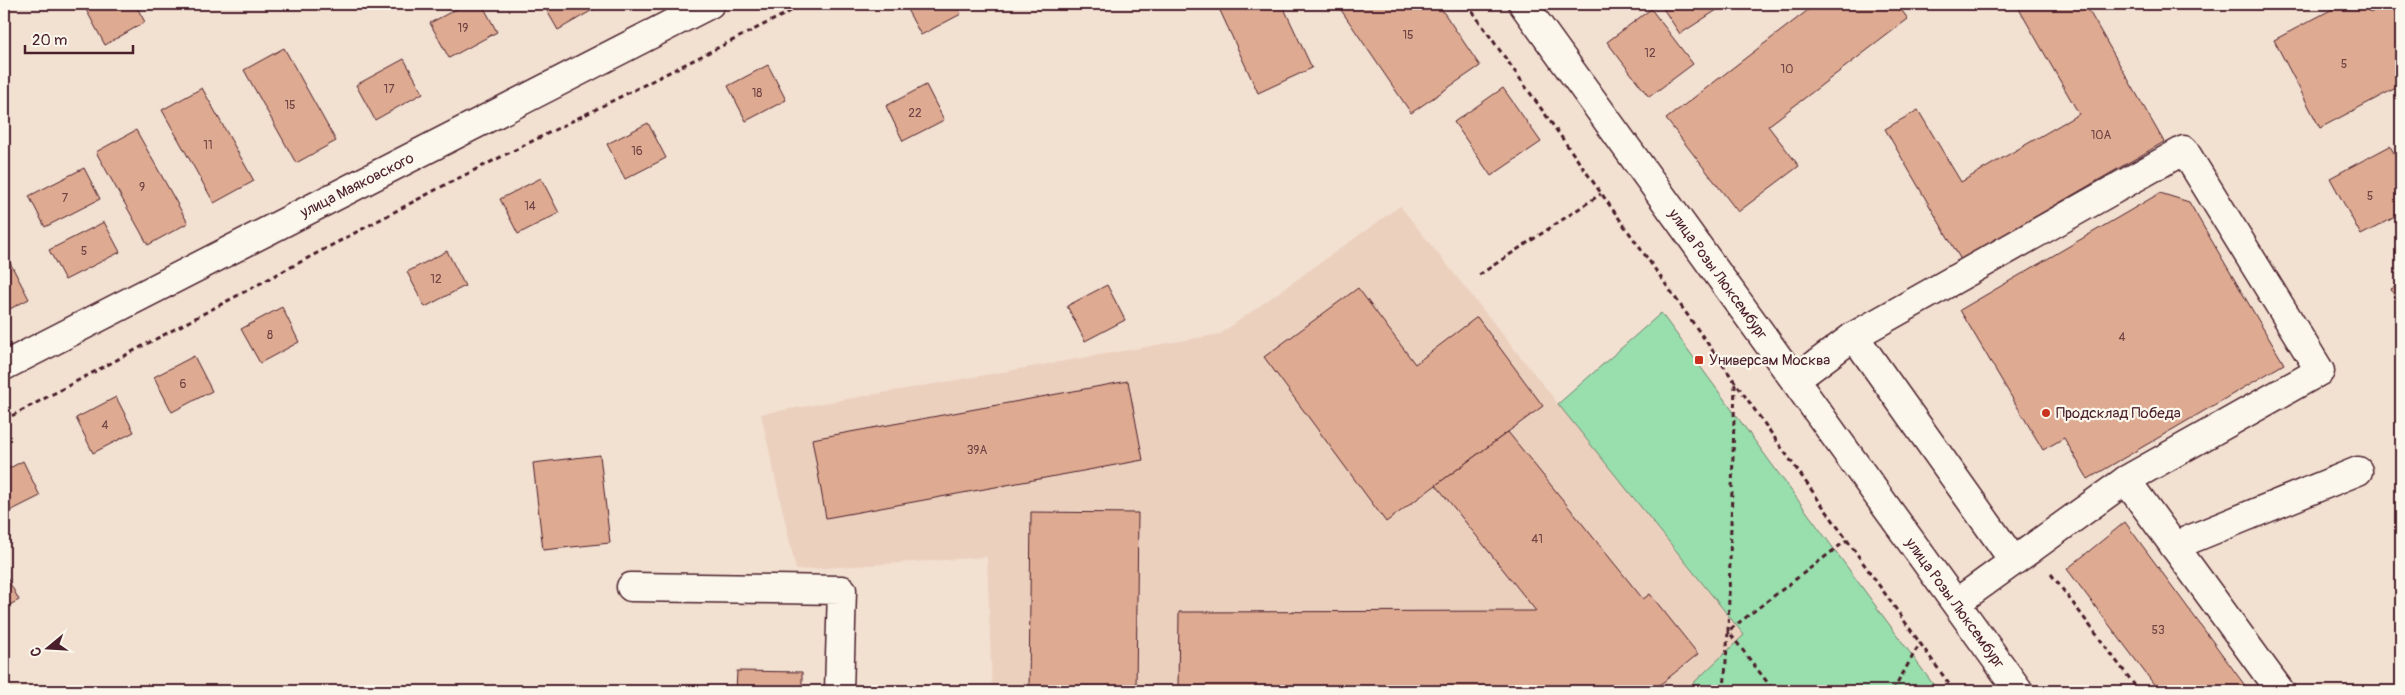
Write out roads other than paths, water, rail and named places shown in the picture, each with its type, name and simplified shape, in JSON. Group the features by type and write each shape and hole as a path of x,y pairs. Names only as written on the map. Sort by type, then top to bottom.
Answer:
{"main road":[{"name":"улица Маяковского","path":"4,366 710,4"},
{"name":"улица Розы Люксембург","path":"1523,4 2019,691"},
{"path":"1795,380 1854,336 2184,150 2320,371 2126,480 2022,554 1956,604"},
{"path":"1854,336 2022,554"},
{"path":"2174,546 2358,471"},
{"path":"2126,480 2280,691"},
{"path":"631,587 842,590 839,691"}],"place":[{"name":"Универсам Москва","path":"1699,360"},
{"name":"Продсклад Победа","path":"2046,413"}]}
